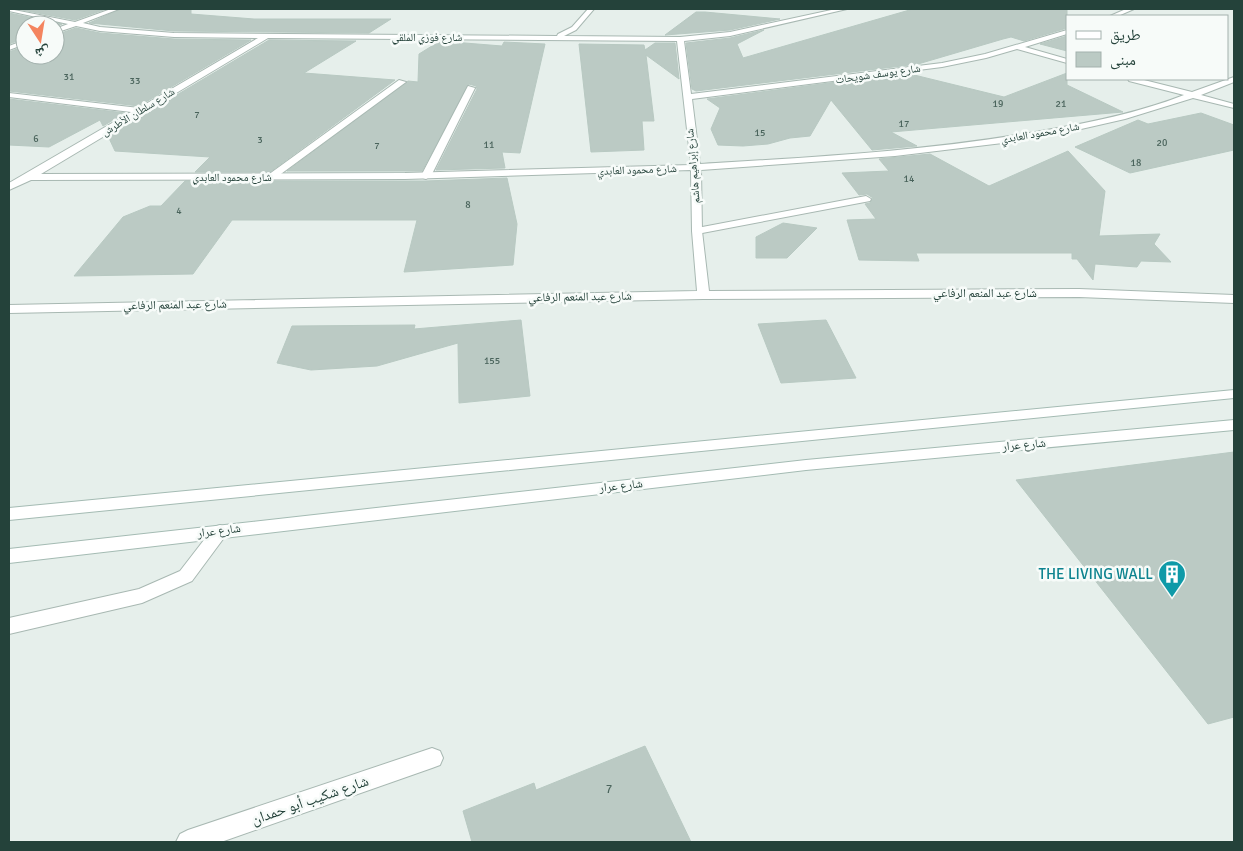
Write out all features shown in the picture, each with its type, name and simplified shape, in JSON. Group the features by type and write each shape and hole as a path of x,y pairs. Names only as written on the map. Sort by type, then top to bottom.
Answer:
{"street":[{"name":"شارع فوزي الملقي","path":"9,9 73,24 107,30 149,34 680,39 730,34 844,9"},
{"path":"65,27 116,9"},
{"path":"551,37 568,34 575,29 591,9"},
{"path":"1116,15 1131,9"},
{"name":"شارع يوسف شويحات","path":"686,98 942,65 1017,47 1066,32"},
{"name":"شارع سلطان الأطرش","path":"9,187 30,177 267,36"},
{"name":"شارع إبراهيم هاشم","path":"680,39 696,168 697,231 703,294"},
{"path":"1017,47 1066,61"},
{"name":"شارع محمود العابدي","path":"30,177 271,178 426,176 696,168 855,157 1032,135 1086,125 1195,96 1234,79"},
{"path":"1136,80 1234,106"},
{"path":"271,178 402,82"},
{"path":"426,176 471,88"},
{"path":"9,95 140,111"},
{"path":"697,231 866,199"},
{"name":"شارع عبد المنعم الرفاعي","path":"9,309 703,294 1079,293 1234,299"},
{"name":"شارع عبد المنعم الرفاعي","path":"1151,295 1234,305"},
{"path":"9,514 1234,394"},
{"name":"شارع عرار","path":"9,556 806,465 1234,425"},
{"path":"9,626 142,596 186,576 220,531"},
{"name":"شارع شكيب أبو حمدان","path":"188,842 432,758"}],"building":[{"path":"17,9 106,9 75,20 65,18 65,15 49,15"},
{"path":"121,9 191,9 191,14 254,19 391,19 369,33 174,31 89,23"},
{"path":"913,9 1067,9 1066,28 1024,41 1011,37 918,64 696,91 692,89 686,43 730,38 764,30 737,44 743,58"},
{"path":"696,12 780,19 730,30 665,35"},
{"path":"9,13 19,15 15,15 15,42 9,44"},
{"path":"76,28 100,33 174,39 251,40 139,106 9,91 9,52 15,50 15,65 65,65 65,32"},
{"path":"1066,36 1066,51 1040,44"},
{"path":"269,40 356,41 304,73 395,80 270,172 195,172 210,157 115,151 108,136"},
{"path":"440,41 502,46 504,42 545,44 520,153 502,152 505,168 436,170 477,89 476,86 469,84 422,171 287,171 408,81 418,82 419,54"},
{"path":"655,43 675,43 679,79 646,55 654,121 642,121 644,150 591,152 579,44 644,45 645,50"},
{"path":"906,73 1004,97 1066,73 1067,85 1123,112 891,132 917,146 872,150 831,100 810,136 790,138 768,144 743,146 718,145 711,129 720,108 707,99"},
{"path":"9,99 125,113 103,126 100,120 49,147 9,145"},
{"path":"1201,113 1234,125 1234,150 1130,173 1075,147 1138,120 1148,124"},
{"path":"1068,151 1105,191 1099,236 1160,234 1154,244 1171,262 1141,261 1137,267 1095,264 1093,280 1077,259 1072,259 1072,253 916,253 919,261 859,260 847,220 876,219 865,204 870,203 873,198 867,194 859,195 842,173 889,171 879,159 930,154 989,186"},
{"path":"507,178 517,224 513,265 404,272 417,220 232,220 193,274 74,276 123,217 150,206 161,206 185,181 425,181"},
{"path":"783,223 817,228 787,258 756,258 756,237"},
{"path":"521,320 530,396 459,403 458,343 377,366 311,370 277,363 292,326 415,325 414,329"},
{"path":"826,320 856,378 781,383 758,324"},
{"name":"THE LIVING WALL","path":"1234,452 1234,717 1208,724 1016,480"},
{"path":"645,746 691,842 472,842 463,811 534,783 536,790"}],"place":[{"name":"THE LIVING WALL","path":"1172,598"}]}
